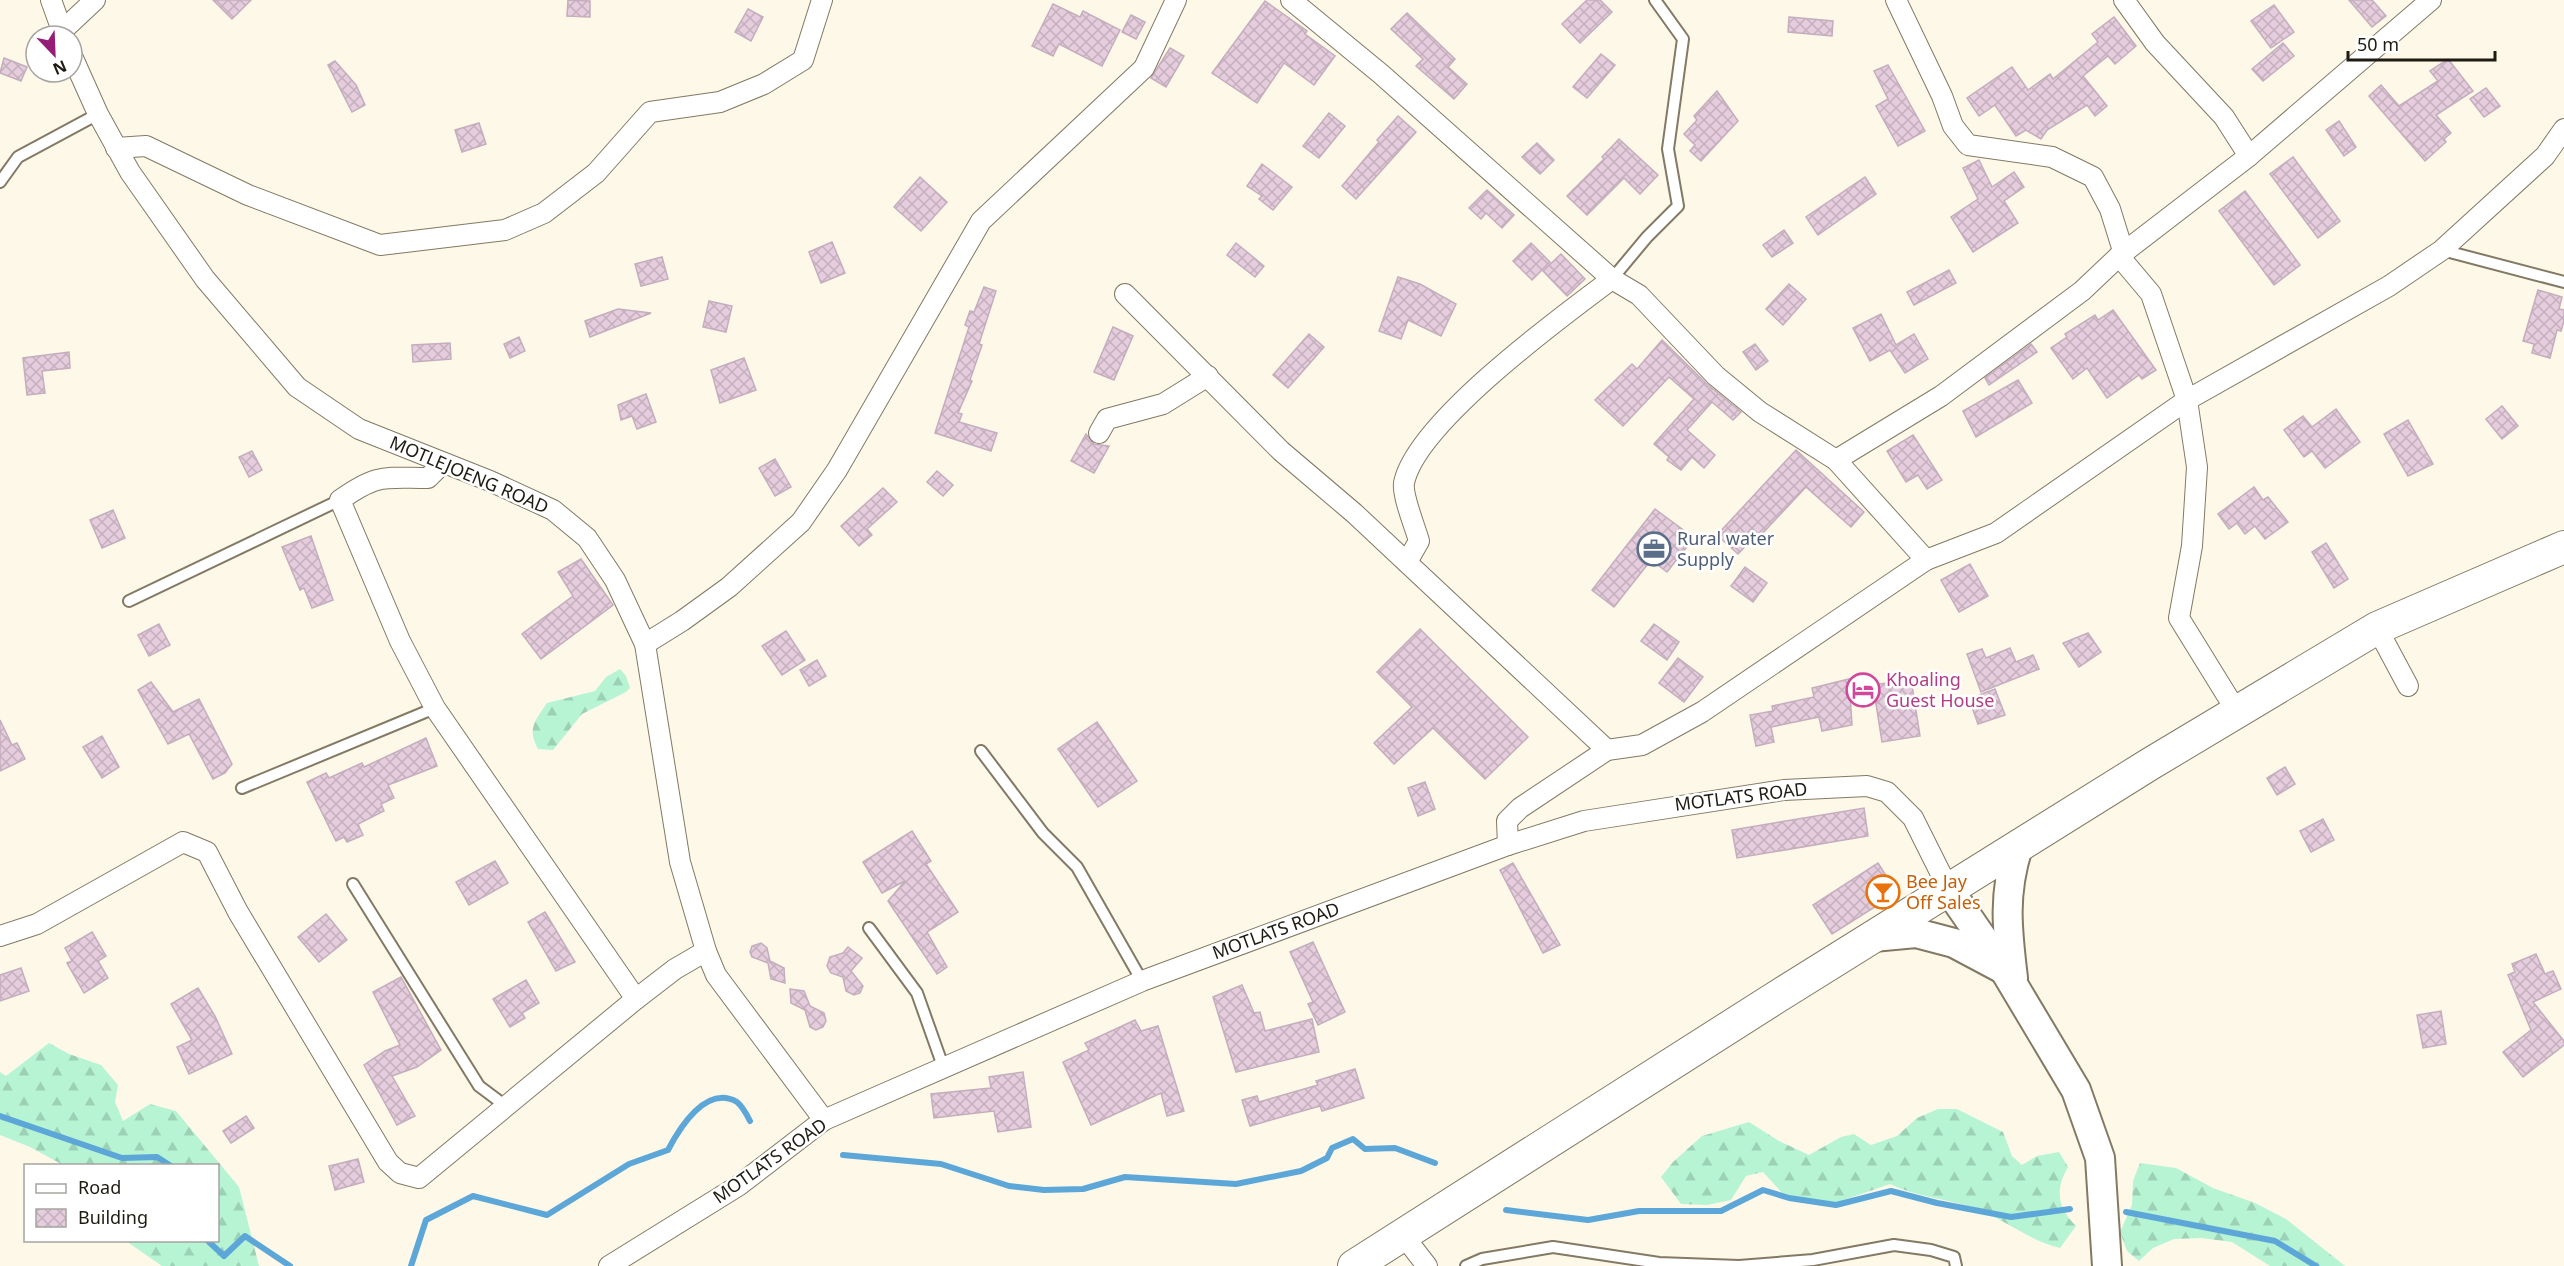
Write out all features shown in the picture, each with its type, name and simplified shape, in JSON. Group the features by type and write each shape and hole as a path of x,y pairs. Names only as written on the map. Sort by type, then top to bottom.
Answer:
{"main road":[{"path":"1354,1266 1873,937 2377,628 2564,547"},
{"path":"2009,978 2006,906 2009,873 2018,847"},
{"path":"1949,890 2009,978 2076,1090 2100,1158 2107,1266"},
{"path":"1873,937 1916,933 1954,944 2009,978"}],"street":[{"path":"51,0 59,24"},
{"path":"72,24 95,0"},
{"path":"116,148 146,146 248,195 380,245 505,230 544,213 596,173 650,112 720,102 764,84 803,60 822,0"},
{"path":"645,644 729,587 801,522 837,470 981,221 1143,68 1176,0"},
{"path":"1291,0 1381,74 1612,279 1639,296 1716,376 1760,412 1836,460 1926,560"},
{"path":"1896,0 1942,96 1953,126 1968,145 2052,157 2092,177 2110,209 2121,255 2151,294 2187,400 2197,467 2192,546 2179,618 2237,712"},
{"path":"2124,0 2164,52 2224,117 2250,156"},
{"path":"1836,460 1941,396 2082,291 2121,255 2250,156 2431,0"},
{"name":"MOTLEJOENG ROAD","path":"84,83 116,148 205,279 297,387 359,429 490,480 553,510 587,537 615,579 645,644 680,862 705,951 716,975 825,1120"},
{"path":"1508,845 1506,821 1520,808 1607,750 1642,745 1702,712 1926,560 1996,533 2187,400 2389,286 2442,250 2545,156 2564,129"},
{"path":"1407,562 1419,541 1403,485 1412,458 1449,416 1525,344 1612,279"},
{"path":"1125,294 1281,451 1407,562 1607,750"},
{"path":"1099,433 1107,419 1163,404 1208,376"},
{"path":"443,463 428,478 377,478 364,483 340,500 400,641 435,708 636,999"},
{"path":"2377,628 2408,686"},
{"name":"MOTLATS ROAD","path":"609,1266 738,1186 825,1120 1142,981 1508,845 1584,821 1784,790 1867,786 1887,792 1913,818 1949,890"},
{"path":"0,936 37,924 183,842 207,852 268,962 388,1162 399,1173 419,1178 636,999 675,969 705,951"},
{"path":"1403,1234 1427,1266"}],"lane":[{"path":"1612,279 1647,237 1678,206 1668,149 1683,39 1655,0"},
{"path":"0,182 18,157 98,114"},
{"path":"2442,250 2564,282"},
{"path":"129,601 340,500"},
{"path":"243,788 435,708"},
{"path":"981,751 1043,833 1077,867 1142,981"},
{"path":"353,884 479,1086 507,1107"},
{"path":"869,927 917,993 944,1069"},
{"path":"1466,1266 1482,1259 1553,1247 1659,1263 1739,1266 1813,1260 1894,1245 1931,1250 1954,1257 1956,1266"}],"green space":[{"path":"620,669 626,676 630,688 626,692 582,714 553,750 538,749 533,730 536,720 547,703 595,691 606,677"},
{"path":"49,1043 69,1054 101,1065 118,1085 115,1102 123,1121 150,1104 176,1111 239,1187 259,1266 162,1266 127,1242 219,1242 219,1164 61,1164 30,1147 0,1135 0,1072 6,1076"},
{"path":"1938,1109 1957,1109 2003,1132 2012,1156 2022,1165 2037,1156 2059,1152 2068,1167 2061,1183 2060,1198 2065,1212 2076,1226 2060,1248 2037,1240 1983,1211 1910,1192 1890,1184 1835,1203 1818,1204 1782,1193 1763,1172 1746,1176 1731,1200 1707,1205 1681,1204 1661,1177 1673,1162 1702,1136 1749,1122 1779,1141 1809,1155 1841,1137 1854,1134 1871,1145 1897,1136 1917,1118"},
{"path":"2140,1163 2176,1168 2213,1188 2255,1203 2286,1219 2345,1266 2270,1266 2232,1242 2201,1238 2174,1239 2153,1248 2139,1261 2127,1251 2120,1232 2132,1205 2133,1181"}],"building":[{"path":"213,0 251,0 232,19"},
{"path":"568,0 590,1 590,17 567,16"},
{"path":"1587,0 1600,0 1612,12 1580,43 1562,24"},
{"path":"2349,0 2372,0 2386,16 2372,27"},
{"path":"1265,1 1307,31 1305,34 1335,56 1314,85 1284,63 1257,103 1212,73"},
{"path":"1053,4 1080,17 1083,11 1120,30 1102,66 1059,44 1053,56 1032,46"},
{"path":"2274,5 2294,32 2271,48 2251,21"},
{"path":"748,9 763,17 751,41 735,32"},
{"path":"1407,13 1455,59 1448,67 1467,84 1454,99 1416,66 1423,59 1391,29"},
{"path":"1131,15 1145,22 1136,39 1122,32"},
{"path":"1789,17 1833,21 1832,36 1788,32"},
{"path":"2114,17 2136,46 2115,64 2108,56 2083,76 2107,106 2095,116 2087,105 2047,130 2041,139 2026,130 2016,136 1995,105 1979,116 1967,98 2012,67 2028,90 2050,74 2053,79 2098,42 2092,34"},
{"path":"2283,43 2294,56 2263,81 2252,69"},
{"path":"1170,48 1184,56 1166,87 1151,78"},
{"path":"1601,54 1615,65 1587,98 1573,87"},
{"path":"4,58 24,66 21,81 0,73"},
{"path":"2448,59 2473,91 2436,115 2451,133 2444,139 2446,142 2425,161 2369,96 2381,85 2399,106 2438,81 2430,71"},
{"path":"335,61 356,85 365,105 352,112 328,65"},
{"path":"1888,65 1925,131 1898,146 1876,106 1888,99 1874,71"},
{"path":"2486,88 2500,106 2484,117 2470,99"},
{"path":"1717,91 1738,121 1701,161 1690,151 1695,145 1684,134 1697,120 1694,116"},
{"path":"1329,113 1345,126 1319,158 1303,146"},
{"path":"1398,116 1416,132 1356,199 1342,186"},
{"path":"2339,121 2356,147 2344,156 2326,130"},
{"path":"479,123 486,144 462,152 455,130"},
{"path":"1619,139 1658,175 1640,194 1624,178 1587,215 1567,196 1604,159 1602,157"},
{"path":"1537,143 1554,160 1540,174 1522,157"},
{"path":"2293,157 2340,221 2318,238 2270,174"},
{"path":"1979,160 1992,187 2014,172 2024,187 2004,201 2018,223 1973,252 1951,217 1978,199 1963,168"},
{"path":"1262,164 1292,187 1273,210 1259,199 1262,196 1247,186"},
{"path":"920,177 947,202 921,231 894,207"},
{"path":"1865,177 1876,194 1818,235 1806,217"},
{"path":"1487,190 1514,215 1502,228 1486,213 1481,219 1469,208"},
{"path":"2245,191 2300,265 2274,285 2219,211"},
{"path":"1784,230 1793,243 1772,257 1763,245"},
{"path":"832,242 845,273 821,283 809,252"},
{"path":"1236,243 1264,266 1255,277 1227,255"},
{"path":"1531,243 1550,262 1532,280 1513,261"},
{"path":"1561,254 1585,279 1567,296 1543,271"},
{"path":"662,257 668,279 641,286 635,264"},
{"path":"1949,270 1956,283 1914,305 1907,292"},
{"path":"1398,277 1420,284 1456,304 1441,336 1408,320 1401,339 1379,331"},
{"path":"1789,284 1806,299 1783,325 1766,309"},
{"path":"984,287 996,291 979,344 982,345 970,380 972,381 958,413 962,414 959,422 997,433 991,451 935,433 969,327 965,325 970,311 974,312"},
{"path":"2538,290 2562,297 2559,309 2564,310 2564,321 2561,331 2557,330 2550,358 2532,353 2534,344 2523,341"},
{"path":"709,301 732,306 726,332 703,327"},
{"path":"618,309 651,313 590,337 585,321"},
{"path":"2113,310 2156,370 2142,379 2139,375 2107,398 2087,368 2073,379 2051,348 2067,337 2065,334 2095,315 2098,320"},
{"path":"1881,314 1896,345 1914,334 1928,359 1905,373 1890,350 1870,361 1853,328"},
{"path":"1113,327 1133,336 1114,380 1094,372"},
{"path":"1309,334 1324,347 1288,388 1273,375"},
{"path":"519,337 525,351 510,358 504,344"},
{"path":"1662,340 1708,385 1741,412 1733,420 1712,402 1687,430 1715,455 1704,468 1692,457 1681,470 1667,460 1669,457 1654,444 1694,399 1669,377 1623,426 1595,400 1632,364 1637,369"},
{"path":"450,343 451,359 413,362 412,345"},
{"path":"1755,344 1768,361 1756,370 1743,352"},
{"path":"2031,344 2037,352 1989,385 1985,378"},
{"path":"69,352 70,368 42,371 45,393 27,395 23,358"},
{"path":"744,358 756,390 720,403 711,370"},
{"path":"2018,380 2032,403 1976,437 1963,411"},
{"path":"646,394 656,422 637,429 632,416 621,420 618,405"},
{"path":"2502,406 2518,426 2502,439 2486,419"},
{"path":"2336,409 2360,442 2325,468 2312,451 2304,457 2284,430 2303,416 2312,427"},
{"path":"2408,420 2433,464 2408,476 2384,434"},
{"path":"1086,434 1094,444 1109,446 1094,473 1071,461"},
{"path":"1913,435 1942,480 1927,489 1918,475 1906,482 1887,451"},
{"path":"1796,450 1864,512 1851,527 1806,487 1760,536 1757,534 1738,554 1717,535"},
{"path":"252,451 262,470 249,477 239,457"},
{"path":"775,459 791,487 775,496 759,468"},
{"path":"937,471 953,485 943,496 927,482"},
{"path":"2254,487 2263,500 2268,497 2288,522 2265,539 2255,526 2245,534 2237,523 2229,529 2218,514"},
{"path":"883,488 897,502 867,529 872,535 859,546 841,526"},
{"name":"Rural water Supply","path":"1655,509 1694,538 1667,572 1651,560 1614,607 1592,590"},
{"path":"113,510 125,538 102,548 90,520"},
{"path":"311,536 333,600 312,608 304,588 300,590 282,547"},
{"path":"2326,543 2348,579 2334,588 2312,552"},
{"path":"581,559 613,605 541,659 522,634 573,596 558,572"},
{"path":"1970,564 1988,596 1959,612 1941,580"},
{"path":"1745,567 1767,583 1753,602 1731,586"},
{"path":"159,624 170,645 149,656 138,635"},
{"path":"1654,624 1679,642 1667,660 1641,641"},
{"path":"1420,629 1528,737 1485,779 1433,728 1394,764 1374,743 1412,707 1377,672"},
{"path":"786,631 805,660 782,675 762,646"},
{"path":"2088,633 2101,652 2079,667 2063,643"},
{"path":"2010,648 2016,662 2033,655 2039,669 1981,692 1967,654 1982,649 1986,658"},
{"path":"1678,658 1703,677 1684,702 1659,683"},
{"path":"817,660 826,676 809,686 800,670"},
{"path":"1849,679 1852,725 1822,731 1819,717 1771,727 1774,742 1756,746 1750,715 1773,711 1772,706 1814,697 1812,688"},
{"path":"1911,679 1920,736 1882,742 1873,685"},
{"path":"151,682 173,712 199,699 232,764 225,773 213,779 189,734 168,744 138,690"},
{"path":"1995,689 2005,715 1978,724 1969,699"},
{"path":"0,720 12,745 17,743 25,759 0,771"},
{"path":"1097,722 1137,781 1098,807 1058,749"},
{"path":"102,736 119,767 102,778 83,747"},
{"path":"426,738 437,766 388,785 394,798 381,804 384,811 358,824 363,835 347,842 344,837 336,841 307,782 326,773 329,778 362,763 364,767"},
{"path":"2285,767 2295,784 2277,795 2267,778"},
{"path":"1425,782 1435,809 1418,816 1408,788"},
{"path":"1864,808 1868,836 1737,858 1732,830"},
{"path":"2323,819 2334,840 2311,852 2300,831"},
{"path":"912,831 931,861 926,864 958,912 927,932 947,967 937,974 888,901 905,881 882,893 863,862"},
{"path":"495,861 508,883 469,905 456,882"},
{"path":"1513,863 1560,945 1543,953 1500,870"},
{"path":"1878,863 1897,893 1832,934 1813,905"},
{"path":"545,912 575,962 556,971 528,922"},
{"path":"326,914 347,940 319,962 298,937"},
{"path":"92,932 106,956 98,961 108,978 84,993 67,963 72,961 65,948"},
{"path":"1313,942 1345,1012 1318,1025 1308,1004 1313,1002 1290,952"},
{"path":"761,943 767,948 770,961 784,968 785,983 771,979 768,963 752,957 750,952 752,946"},
{"path":"848,947 862,958 851,971 863,986 860,993 854,995 846,991 843,977 831,973 827,966 830,957 843,953"},
{"path":"2536,954 2545,974 2553,971 2561,989 2533,1002 2564,1041 2564,1045 2523,1077 2503,1052 2531,1030 2508,975 2515,972 2512,964"},
{"path":"21,968 29,991 0,1001 0,975"},
{"path":"401,977 441,1050 417,1067 392,1076 415,1116 397,1125 364,1065 385,1051 400,1045 373,992"},
{"path":"526,980 539,1003 522,1013 525,1018 510,1027 493,999"},
{"path":"1242,985 1254,1013 1260,1012 1265,1031 1312,1019 1319,1052 1236,1072 1213,997"},
{"path":"198,988 215,1016 232,1054 189,1074 177,1047 192,1040 171,1004"},
{"path":"790,989 804,991 810,1006 824,1013 826,1021 823,1027 816,1030 810,1027 805,1010 791,1003"},
{"path":"2441,1011 2446,1044 2423,1048 2417,1015"},
{"path":"1135,1020 1141,1031 1158,1026 1184,1111 1167,1116 1161,1093 1091,1125 1063,1062 1089,1050 1085,1043"},
{"path":"1355,1069 1364,1098 1322,1111 1320,1106 1250,1126 1242,1100 1257,1096 1259,1102 1318,1085 1316,1081"},
{"path":"1023,1072 1031,1127 998,1132 994,1111 934,1118 931,1094 991,1088 989,1077"},
{"path":"246,1116 254,1128 231,1143 223,1131"},
{"path":"358,1159 364,1182 335,1190 329,1166"}],"waterway":[{"path":"411,1266 426,1220 473,1196 547,1215 629,1164 668,1150 686,1121 704,1104 715,1099 726,1098 737,1102 750,1121"},
{"path":"0,1116 122,1158 157,1157 168,1164"},
{"path":"843,1155 941,1164 1009,1186 1044,1190 1083,1189 1125,1177 1236,1184 1301,1171 1327,1158 1332,1148 1353,1139 1365,1149 1395,1148 1435,1163"},
{"path":"1506,1210 1588,1220 1639,1211 1721,1211 1763,1190 1789,1198 1836,1205 1891,1191 1937,1203 2011,1217 2070,1209"},
{"path":"2126,1212 2275,1241 2316,1266"},
{"path":"209,1242 224,1256 245,1236 290,1266"}],"place":[{"name":"Rural water Supply","path":"1654,549"},
{"name":"Khoaling Guest House","path":"1863,690"},
{"name":"Bee Jay Off Sales","path":"1883,892"}]}
